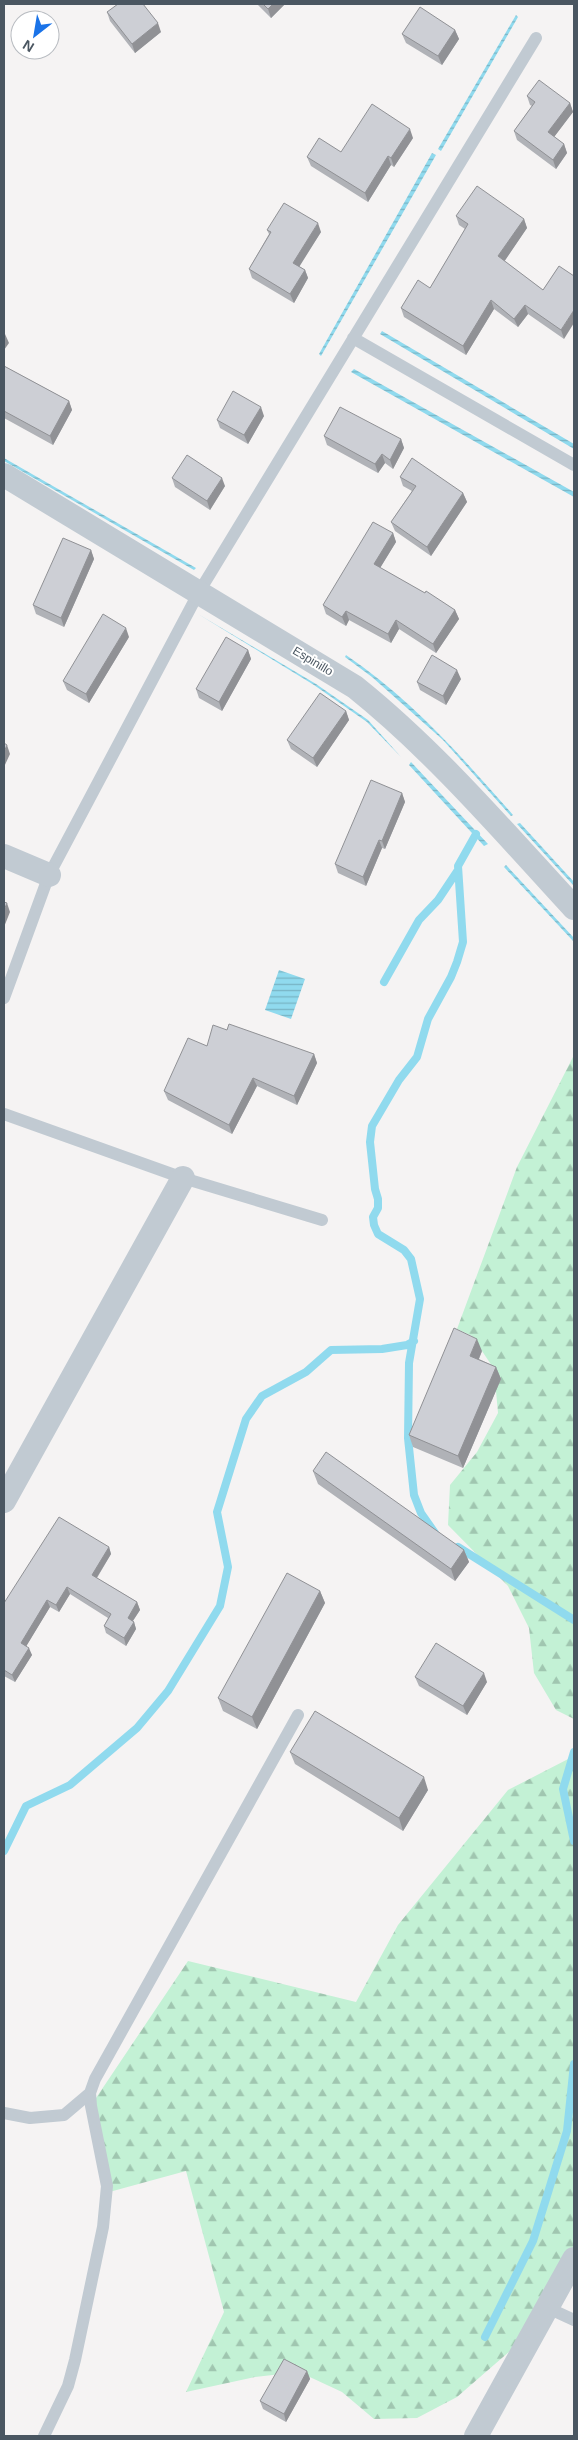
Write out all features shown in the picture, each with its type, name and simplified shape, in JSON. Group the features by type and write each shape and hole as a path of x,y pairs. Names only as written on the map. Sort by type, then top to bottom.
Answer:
{"street":[{"name":"Espinillo","path":"4,475 355,687 393,717 432,754 574,908"},
{"path":"4,856 49,875"},
{"path":"4,1501 183,1178"},
{"path":"476,2436 574,2259"}],"lane":[{"path":"4,998 49,875 198,592 536,38"},
{"path":"353,338 574,465"},
{"path":"4,1114 183,1178 322,1220"},
{"path":"44,2436 68,2386 103,2227 107,2186 90,2093 95,2079 298,1715"},
{"path":"4,2113 30,2118 64,2114 90,2093"},
{"path":"548,2308 574,2320"}],"green space":[{"path":"574,1055 574,1719 556,1710 534,1673 529,1628 508,1586 448,1525 450,1485 477,1452 498,1413 494,1369 472,1336 457,1329 517,1167"},
{"path":"574,1756 574,2280 555,2312 457,2397 417,2418 374,2419 342,2392 299,2372 255,2377 186,2392 224,2312 186,2171 102,2194 94,2101 188,1961 356,2002 398,1925 508,1790"}],"water":[{"path":"516,15 518,17 441,151 438,149"},
{"path":"432,153 436,155 321,356 319,354"},
{"path":"382,331 574,444 574,449 380,334"},
{"path":"354,369 574,492 574,497 351,372"},
{"path":"4,458 196,568 194,570 4,461"},
{"path":"198,614 316,684 368,720 401,757 367,722 314,685"},
{"path":"346,655 392,690 435,730 513,815 511,816 443,740 372,677 345,657"},
{"path":"411,762 488,844 484,846 409,765"},
{"path":"520,823 574,882 574,886 517,824"},
{"path":"506,865 574,938 574,942 504,867"},
{"path":"279,970 305,979 291,1019 265,1010"}],"building":[{"path":"118,4 143,4 158,23 132,44 107,12"},
{"path":"263,4 273,4 268,9"},
{"path":"420,7 455,30 438,56 402,34"},
{"path":"539,80 570,103 548,132 564,144 553,160 514,131 535,102 527,96"},
{"path":"372,104 410,129 391,158 388,156 365,193 307,157 319,138 341,152"},
{"path":"477,186 524,219 498,256 543,290 559,266 574,276 574,310 561,330 525,305 514,319 491,300 463,346 401,308 418,280 430,288 468,224 456,216"},
{"path":"284,203 318,223 293,263 305,270 290,294 249,269 271,232 267,230"},
{"path":"4,366 69,401 50,436 4,411"},
{"path":"233,391 261,407 244,435 217,420"},
{"path":"340,407 401,439 390,460 382,454 375,464 324,436"},
{"path":"187,455 222,478 207,501 172,478"},
{"path":"412,458 463,493 427,547 391,522 416,486 400,477"},
{"path":"373,522 393,533 374,564 425,593 426,591 455,610 433,644 396,620 388,634 346,611 342,617 323,605"},
{"path":"63,538 91,550 61,618 33,605"},
{"path":"103,614 126,628 86,694 63,681"},
{"path":"226,637 248,650 219,702 196,689"},
{"path":"432,655 457,670 443,696 417,682"},
{"path":"320,693 346,711 313,758 287,740"},
{"path":"371,780 402,793 382,841 379,840 363,877 335,864"},
{"path":"229,1024 314,1054 294,1096 253,1078 229,1125 164,1091 188,1038 207,1046 213,1025 227,1030"},
{"path":"454,1328 477,1339 470,1356 496,1367 458,1456 409,1435"},
{"path":"326,1452 464,1550 451,1569 313,1471"},
{"path":"59,1517 109,1547 92,1575 137,1602 128,1618 134,1622 124,1638 104,1626 111,1614 67,1587 56,1605 47,1600 21,1643 29,1648 12,1675 4,1670 4,1603"},
{"path":"287,1573 320,1591 252,1717 218,1698"},
{"path":"436,1643 484,1673 463,1706 415,1677"},
{"path":"315,1711 424,1777 399,1818 290,1752"},
{"path":"284,2359 307,2371 284,2414 260,2401"}],"waterway":[{"path":"435,1533 421,1513 414,1495 408,1438 409,1363 420,1299 411,1259 404,1250 378,1234 374,1225 373,1217 378,1208 378,1199 375,1189 370,1142 372,1126 399,1080 417,1057 428,1019 457,962 463,942 458,866 476,834"},
{"path":"384,982 419,920 438,900 458,870"},
{"path":"4,1851 26,1806 70,1785 137,1728 168,1691 220,1606 228,1567 217,1512 246,1419 262,1396 306,1372 331,1350 382,1349 407,1345 414,1341"},
{"path":"458,1547 574,1620"},
{"path":"574,1752 563,1789 574,1841"},
{"path":"485,2337 533,2241 567,2131 574,2064"}]}
